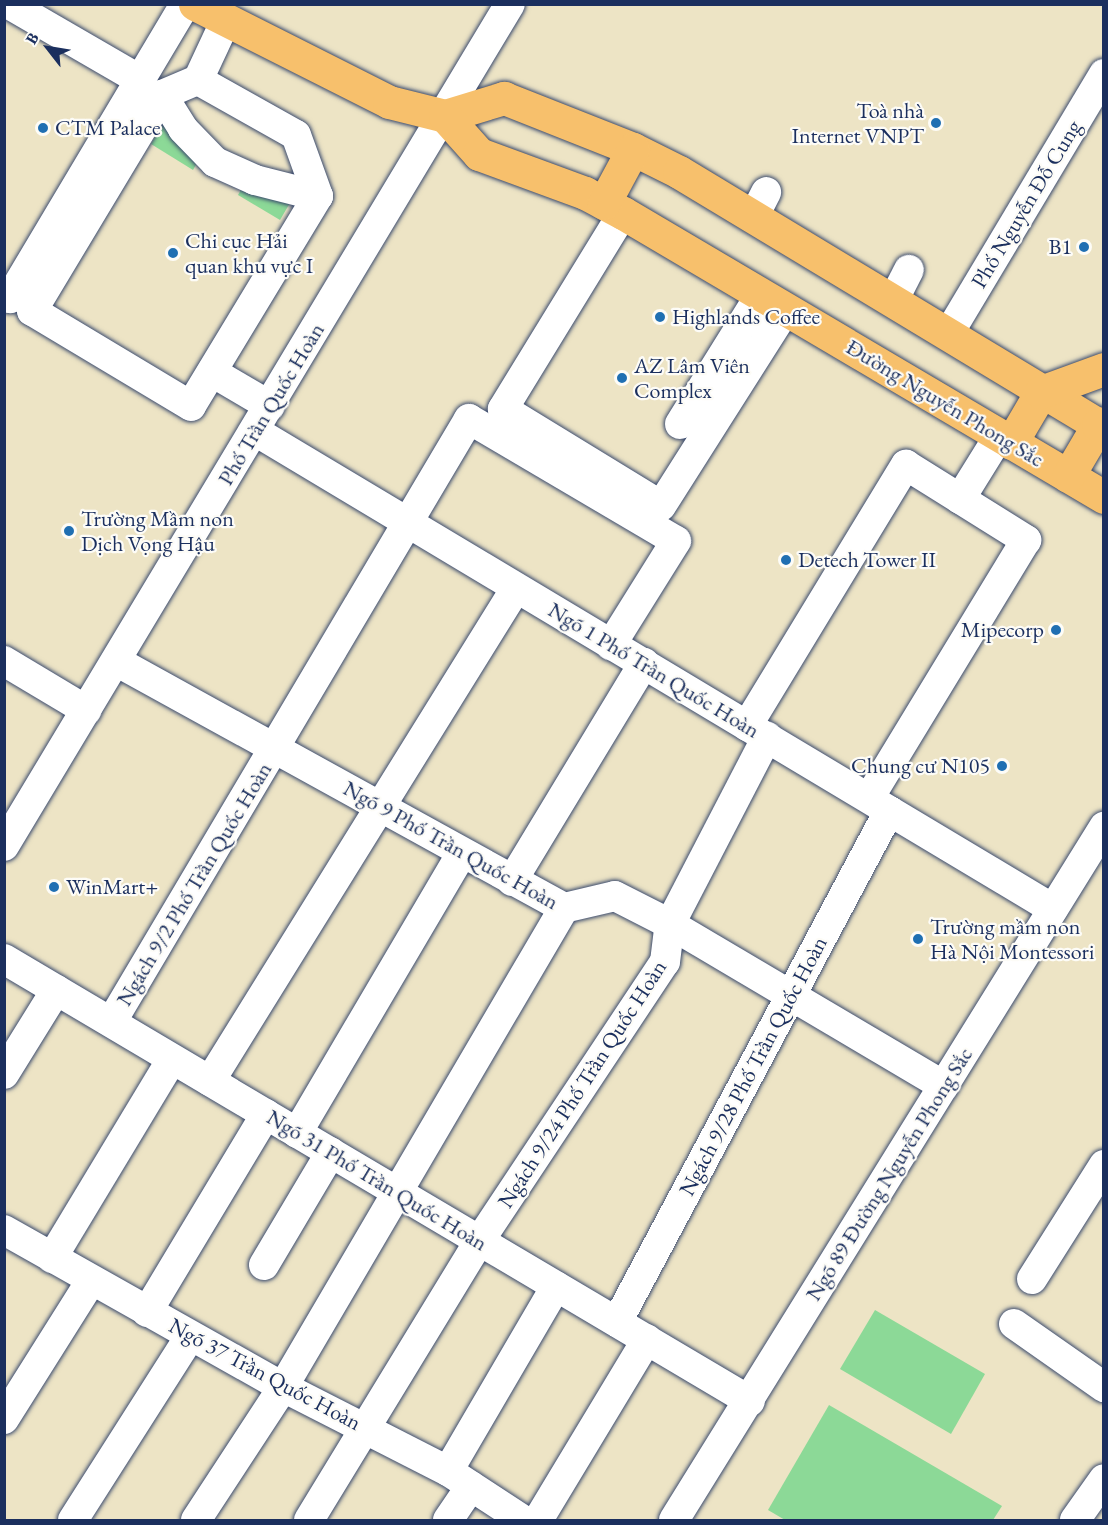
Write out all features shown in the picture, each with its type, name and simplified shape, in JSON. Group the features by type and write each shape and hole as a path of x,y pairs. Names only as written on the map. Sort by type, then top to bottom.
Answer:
{"main road":[{"path":"195,4 225,22 389,102 445,116 504,98 633,149 679,172 760,205 892,301 949,333 1041,392 1102,425 1068,476"},
{"name":"Đường Nguyễn Phong Sắc","path":"445,116 479,154 613,208 1104,497"},
{"path":"613,208 633,149"},
{"path":"1005,439 1041,392 1104,369"}],"street":[{"path":"9,4 151,87 183,129 215,162 255,180 318,196"},
{"path":"185,4 151,87 32,311 191,406 318,196"},
{"name":"Phố Trần Quốc Hoàn","path":"8,834 87,710 445,116 510,4"},
{"path":"198,80 225,22"},
{"name":"Phố Nguyễn Đỗ Cung","path":"949,333 1104,74"},
{"path":"4,295 10,298 151,87 198,80 296,135 318,196"},
{"path":"613,208 503,409 661,506 773,302"},
{"path":"892,301 909,270"},
{"path":"680,424 773,302"},
{"name":"Ngõ 1 Phố Trần Quốc Hoàn","path":"212,372 262,418 407,521 1053,909"},
{"name":"Ngách 9/2 Phố Trần Quốc Hoàn","path":"112,1021 469,419 676,541 611,645"},
{"path":"960,499 1005,439"},
{"name":"Ngách 9/24 Phố Trần Quốc Hoàn","path":"309,1521 364,1426 480,1240 665,962 670,924 757,731 906,465 960,499"},
{"name":"Ngách 9/28 Phố Trần Quốc Hoàn","path":"616,1322 790,995 879,804 1026,540 960,499"},
{"path":"210,1081 516,588"},
{"path":"4,661 87,710"},
{"name":"Ngõ 9 Phố Trần Quốc Hoàn","path":"116,661 564,908 615,896 670,924 944,1086"},
{"path":"512,881 644,663"},
{"name":"Ngõ 89 Đường Nguyễn Phong Sắc","path":"674,1521 1104,827"},
{"path":"297,1133 462,853"},
{"path":"196,1521 283,1387 564,908"},
{"name":"Ngõ 31 Phố Trần Quốc Hoàn","path":"4,959 112,1021 297,1133 400,1191 750,1401"},
{"path":"4,1074 56,990"},
{"path":"52,1258 172,1059"},
{"path":"147,1312 266,1114"},
{"path":"264,1265 331,1152"},
{"path":"1032,1279 1104,1165"},
{"name":"Ngõ 37 Trần Quốc Hoàn","path":"4,1230 283,1387 364,1426 459,1479 523,1521"},
{"path":"4,1419 92,1281"},
{"path":"448,1521 459,1479 556,1286"},
{"path":"1014,1324 1104,1387"},
{"path":"73,1521 190,1336"},
{"path":"538,1521 647,1339"},
{"path":"1075,1521 1104,1479"}],"green space":[{"path":"165,120 198,161 193,170 151,144"},
{"path":"243,186 294,196 280,220 238,195"},
{"path":"875,1310 985,1374 951,1434 840,1369"},
{"path":"829,1405 1002,1506 993,1520 785,1520 768,1510"}],"place":[{"name":"Toà nhà Internet VNPT","path":"936,123"},
{"name":"CTM Palace","path":"43,128"},
{"name":"B1","path":"1084,247"},
{"name":"Chi cục Hải quan khu vực I","path":"173,253"},
{"name":"Highlands Coffee","path":"660,317"},
{"name":"AZ Lâm Viên Complex","path":"622,378"},
{"name":"Trường Mầm non Dịch Vọng Hậu","path":"69,531"},
{"name":"Detech Tower II","path":"786,560"},
{"name":"Mipecorp","path":"1056,630"},
{"name":"Chung cư N105","path":"1002,766"},
{"name":"WinMart+","path":"54,887"},
{"name":"Trường mầm non Hà Nội Montessori","path":"918,939"}]}
